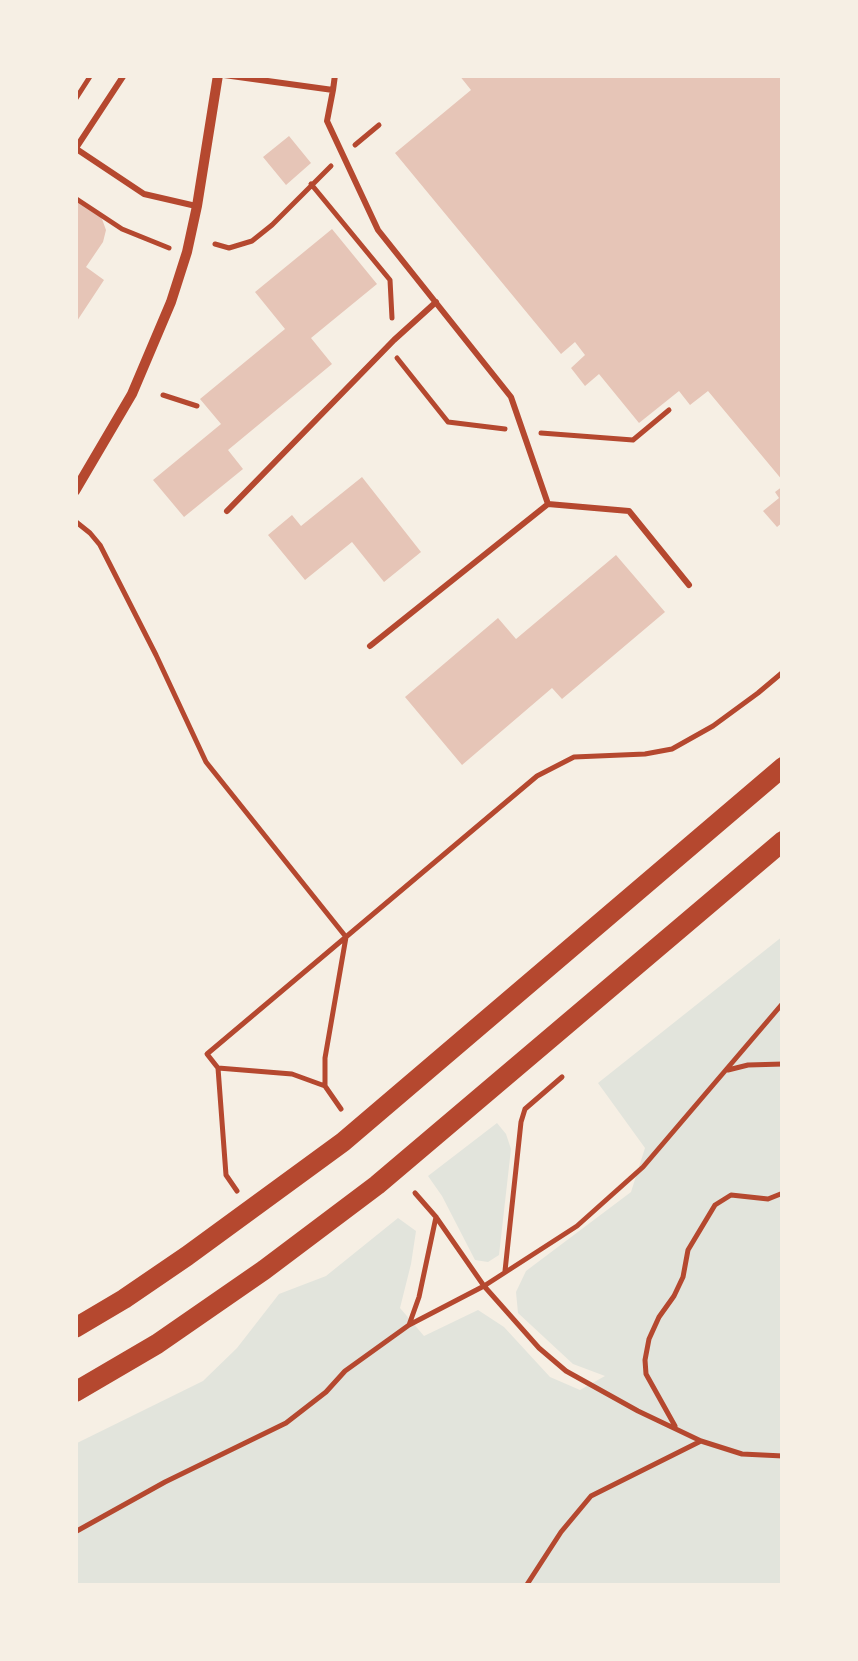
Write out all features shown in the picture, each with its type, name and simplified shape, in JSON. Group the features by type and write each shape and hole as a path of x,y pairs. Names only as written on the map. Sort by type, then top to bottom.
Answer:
{"main road":[{"path":"75,1328 198,1248 343,1142 783,767"},
{"path":"75,1392 157,1344 377,1185 783,841"}],"street":[{"path":"75,491 132,394 172,302 197,206 221,75"}],"lane":[{"path":"124,75 75,148 144,194 197,206"},
{"path":"221,75 288,79 333,90"},
{"path":"335,75 327,120 378,230 511,397 548,504"},
{"path":"227,512 436,302"},
{"path":"370,646 548,504 629,511 689,586"}],"path":[{"path":"75,100 92,75"},
{"path":"75,198 122,229 157,245 187,252"},
{"path":"215,244 229,248 252,241 290,207"},
{"path":"162,395 197,406"},
{"path":"75,520 100,545 206,762 346,938 325,1058 325,1086 340,1109"},
{"path":"233,1186 226,1175 218,1068 207,1054 537,776 574,757 672,749 712,726 783,672"},
{"path":"75,1532 165,1482 286,1424 326,1392 344,1370 409,1325 484,1286 577,1226 643,1168 783,1003"},
{"path":"725,1071 783,1064"},
{"path":"218,1068 292,1074 325,1086"},
{"path":"505,1272 521,1122 525,1109 562,1077"},
{"path":"415,1193 436,1216 484,1286 539,1348 566,1371 701,1441 742,1454 783,1456"},
{"path":"676,1428 646,1374 645,1360 649,1339 678,1286 688,1250 715,1205 731,1196 768,1198 783,1193"},
{"path":"409,1325 436,1216"},
{"path":"526,1586 561,1532 591,1496 701,1441"}],"shaded area":[{"path":"783,936 783,1586 75,1586 75,1444 203,1381 237,1348 279,1294 326,1276 398,1218 416,1231 400,1308 424,1336 478,1310 504,1327 550,1377 580,1390 605,1376 573,1364 518,1313 516,1292 526,1271 631,1192 645,1148 598,1083"},
{"path":"497,1123 511,1149 499,1255 488,1262 475,1260 428,1176"}],"building":[{"path":"459,75 783,75 783,481 708,391 690,405 679,391 639,423 599,374 585,386 571,368 585,355 575,342 561,354 395,153 471,90"},
{"path":"289,136 311,163 286,185 263,157"},
{"path":"75,199 98,214 106,230 103,242 86,267 104,280 75,324"},
{"path":"332,229 377,284 311,338 332,364 228,450 243,469 184,517 153,480 221,424 200,399 285,329 255,292"},
{"path":"362,477 421,552 384,582 352,542 305,580 268,535 292,515 301,526"},
{"path":"783,486 783,522 777,527 763,511 779,498 775,492"},
{"path":"616,555 665,612 562,699 552,688 462,765 405,697 498,618 516,639"}]}
